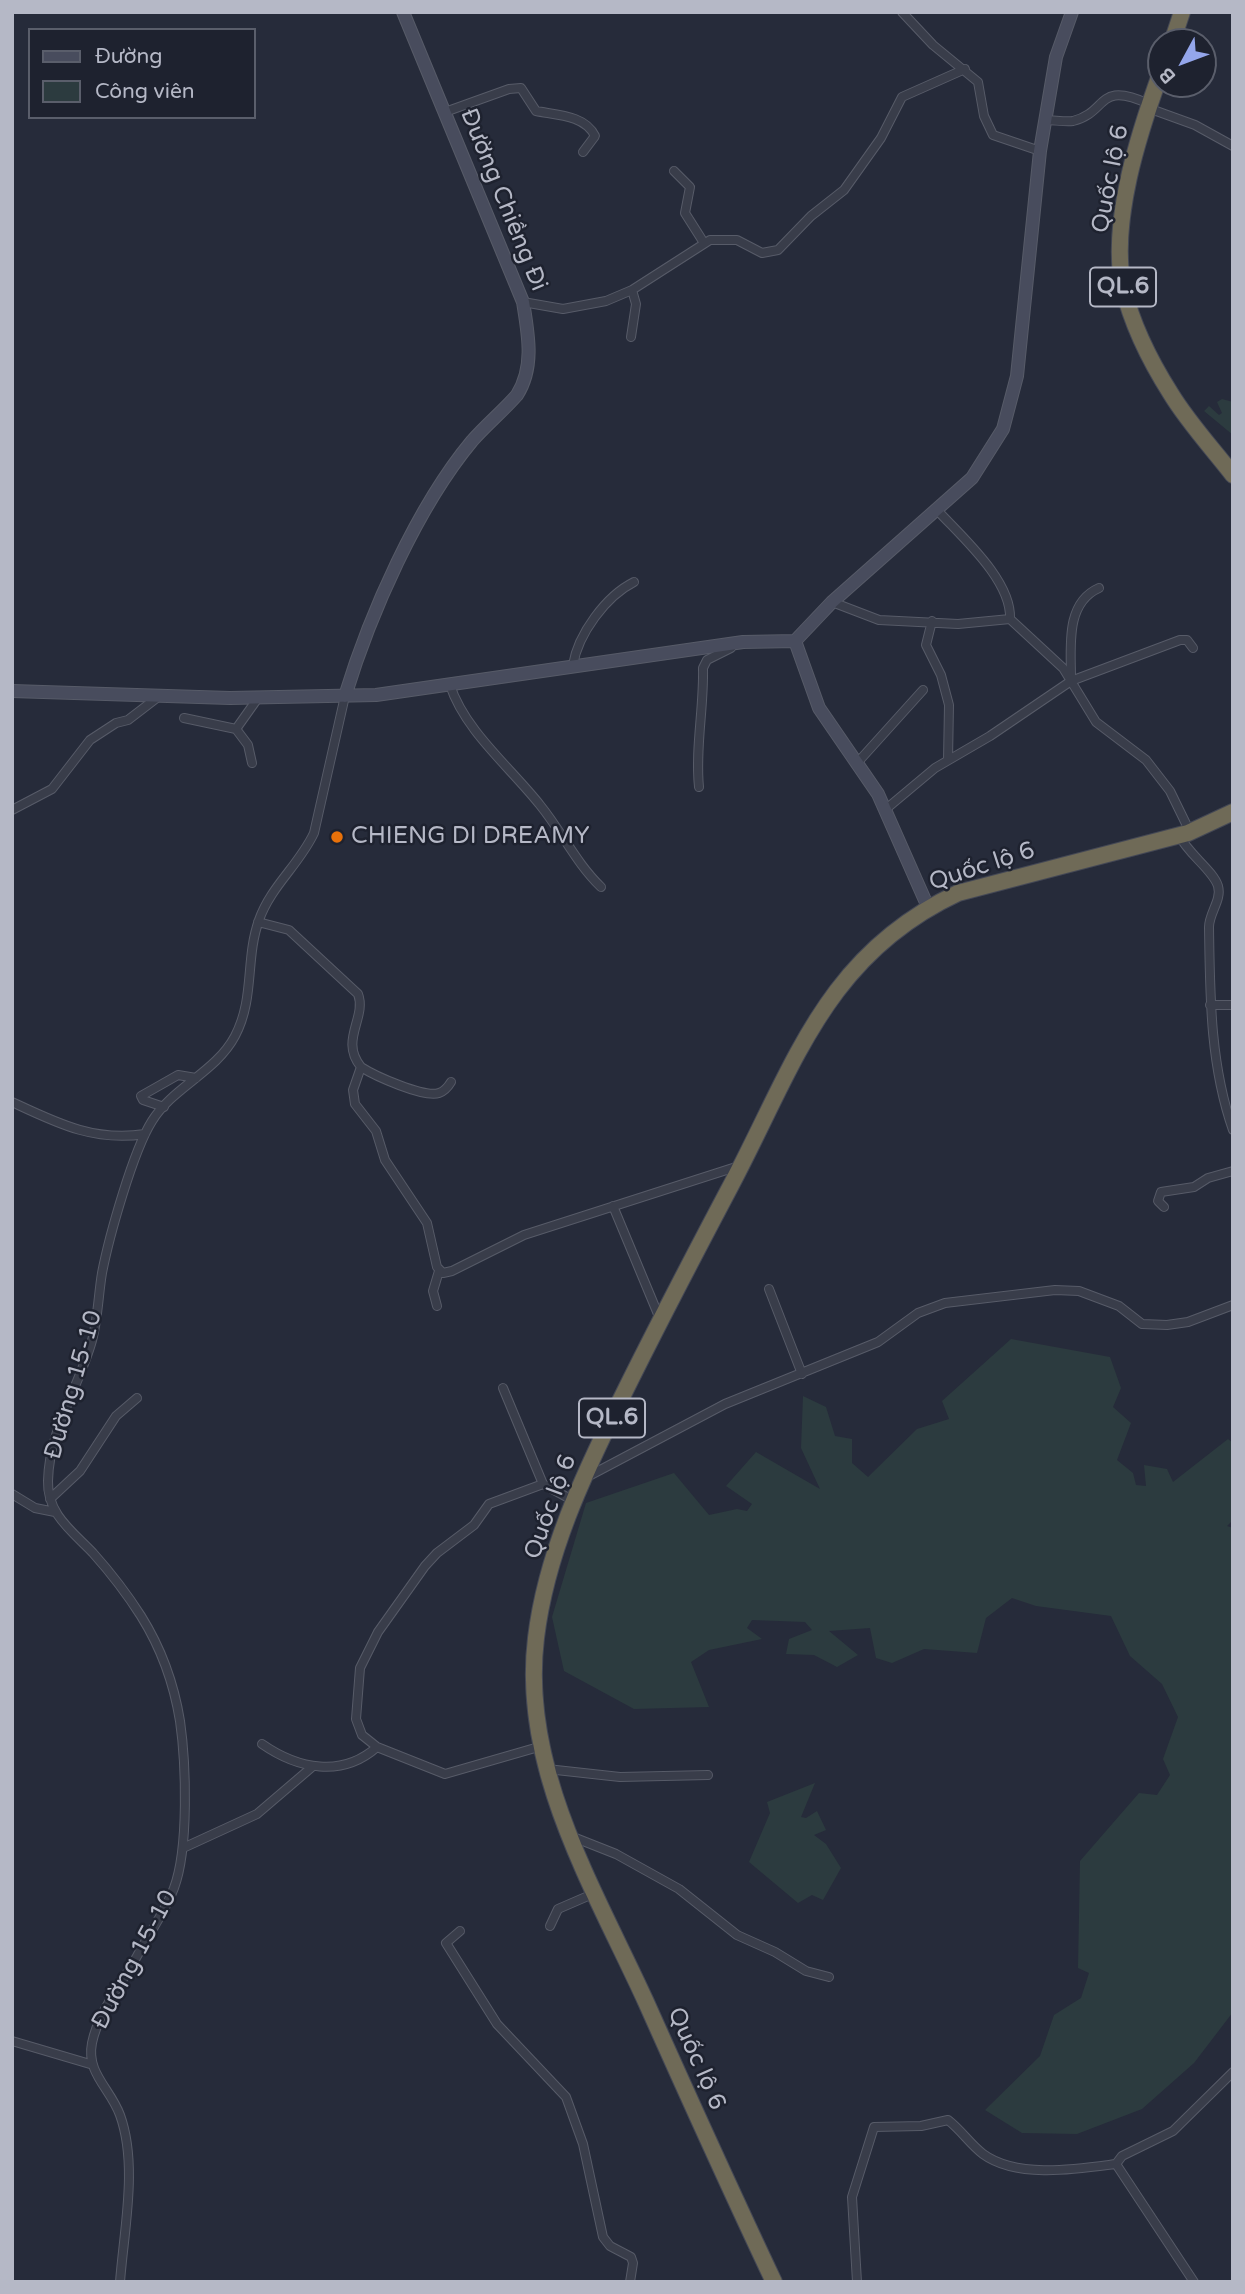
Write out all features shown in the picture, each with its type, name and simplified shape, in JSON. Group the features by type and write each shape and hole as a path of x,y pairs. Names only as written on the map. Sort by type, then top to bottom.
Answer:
{"highway":[{"name":"Quốc lộ 6","path":"1152,98 1122,223 1123,286 1146,351 1172,396 1233,475"},
{"name":"Quốc lộ 6","path":"774,2282 570,1836 547,1769 536,1713 535,1640 555,1555 581,1480 660,1319 742,1165 802,1041 829,999 872,950 928,907 984,885 1184,834 1233,812"}],"street":[{"name":"Đường Chiềng Đi","path":"345,696 379,602 425,514 472,441 523,386 529,350 523,302 403,12"},
{"path":"902,12 933,46 978,82 984,116 993,135 1040,151"},
{"path":"12,691 258,698 345,696 450,685 743,642 795,641 831,602 938,511 984,463 1010,412 1017,376 1040,151 1056,57 1072,12"},
{"path":"523,302 572,309 596,305 632,290 704,243 730,239 762,253 778,250 811,216 851,182 902,97 965,69"},
{"path":"445,112 509,89 521,88 536,111 567,116 592,130 595,136 583,152"},
{"path":"1045,120 1072,121 1115,95 1130,96 1203,129 1233,146"},
{"path":"674,171 690,187 685,213 704,243"},
{"path":"631,337 636,304 632,290"},
{"path":"938,511 992,570 1010,608 1010,619 1057,662 1071,681 1082,705 1096,722 1146,760 1170,791 1191,855 1214,879 1219,889 1209,925 1210,1005 1220,1079 1233,1130"},
{"path":"573,665 575,653 600,609 620,589 634,582"},
{"path":"1071,681 1073,623 1083,599 1098,588"},
{"path":"831,602 873,619 958,624 1010,619"},
{"path":"932,621 926,645 941,675 949,705 948,760"},
{"path":"886,809 927,773 996,732 1071,681 1180,640 1187,640 1193,648"},
{"path":"795,641 819,708 858,761 886,809 928,907"},
{"path":"699,788 696,761 702,720 703,668 711,657 743,642"},
{"path":"450,685 464,715 541,806 575,858 601,887"},
{"path":"858,761 923,690"},
{"path":"12,810 52,789 90,740 116,723 135,715 158,696"},
{"name":"Đường 15-10","path":"120,2282 126,2146 117,2108 90,2064 96,2029 174,1889 183,1848 182,1741 177,1704 166,1668 149,1629 132,1604 55,1512 50,1499 48,1476 55,1438 92,1343 107,1251 145,1135 164,1107 225,1051 244,1016 250,994 250,950 258,922 272,891 305,850 314,833 345,696"},
{"path":"236,729 258,698"},
{"path":"184,718 236,729 248,745 252,763"},
{"path":"258,922 289,930 358,994 360,1005 352,1041 361,1067 352,1099 376,1131 385,1160 427,1223 439,1270 432,1291 437,1306"},
{"path":"1210,1005 1233,1005"},
{"path":"361,1067 390,1081 433,1094 444,1091 451,1082"},
{"path":"164,1107 143,1100 141,1096 178,1075 196,1078"},
{"path":"13,1103 53,1121 103,1136 145,1135"},
{"path":"439,1270 452,1271 524,1234 742,1165"},
{"path":"1164,1207 1158,1201 1161,1192 1194,1188 1208,1178 1233,1171"},
{"path":"613,1206 660,1319"},
{"path":"769,1289 802,1374"},
{"path":"581,1480 725,1404 878,1342 918,1313 945,1303 1055,1290 1079,1291 1119,1306 1142,1324 1167,1325 1188,1322 1233,1305"},
{"path":"503,1388 543,1483 574,1500"},
{"path":"50,1499 79,1471 117,1416 137,1398"},
{"path":"542,1746 445,1774 377,1747 362,1735 356,1718 360,1668 378,1632 432,1557 474,1525 489,1504 543,1483"},
{"path":"12,1494 35,1508 55,1512"},
{"path":"262,1744 312,1768 349,1765 377,1747"},
{"path":"183,1848 257,1814 312,1768"},
{"path":"547,1769 620,1777 708,1775"},
{"path":"570,1836 616,1854 679,1889 737,1936 775,1952 806,1971 829,1977"},
{"path":"550,1926 558,1909 596,1893"},
{"path":"460,1931 446,1943 493,2019 538,2070 561,2090 571,2107 583,2144 603,2237 610,2246 633,2260 630,2282"},
{"path":"12,2041 90,2064"},
{"path":"858,2282 852,2197 874,2127 921,2126 941,2119 948,2120 985,2155 1027,2168 1058,2172 1116,2164 1122,2156 1178,2127 1233,2072"},
{"path":"1116,2164 1194,2282"}],"green space":[{"path":"1222,399 1233,402 1233,435 1204,411 1209,406 1219,415 1222,413 1217,402"},
{"path":"1011,1339 1110,1357 1121,1388 1113,1407 1131,1423 1117,1460 1133,1473 1136,1485 1146,1486 1144,1465 1167,1469 1173,1482 1228,1439 1233,1443 1233,1520 1227,1526 1233,1528 1233,2012 1194,2063 1142,2109 1077,2134 1022,2133 985,2110 1040,2056 1054,2015 1081,1998 1089,1973 1078,1968 1080,1861 1139,1793 1157,1795 1170,1775 1163,1759 1178,1717 1162,1684 1130,1656 1111,1616 1036,1606 1012,1598 986,1618 977,1653 924,1649 892,1663 876,1658 870,1628 829,1631 858,1655 837,1667 814,1655 786,1654 789,1639 812,1630 805,1622 752,1620 747,1628 762,1639 709,1650 691,1662 709,1707 634,1709 564,1671 552,1617 586,1503 674,1473 709,1515 737,1509 747,1511 752,1504 726,1486 756,1452 820,1489 801,1448 803,1396 826,1407 835,1436 852,1439 852,1463 868,1477 917,1429 949,1419 942,1401"},
{"path":"815,1783 801,1817 806,1818 817,1811 826,1830 814,1835 826,1844 841,1868 823,1900 812,1895 798,1903 749,1862 770,1813 767,1802"}],"place":[{"name":"CHIENG DI DREAMY","path":"337,837"}]}
